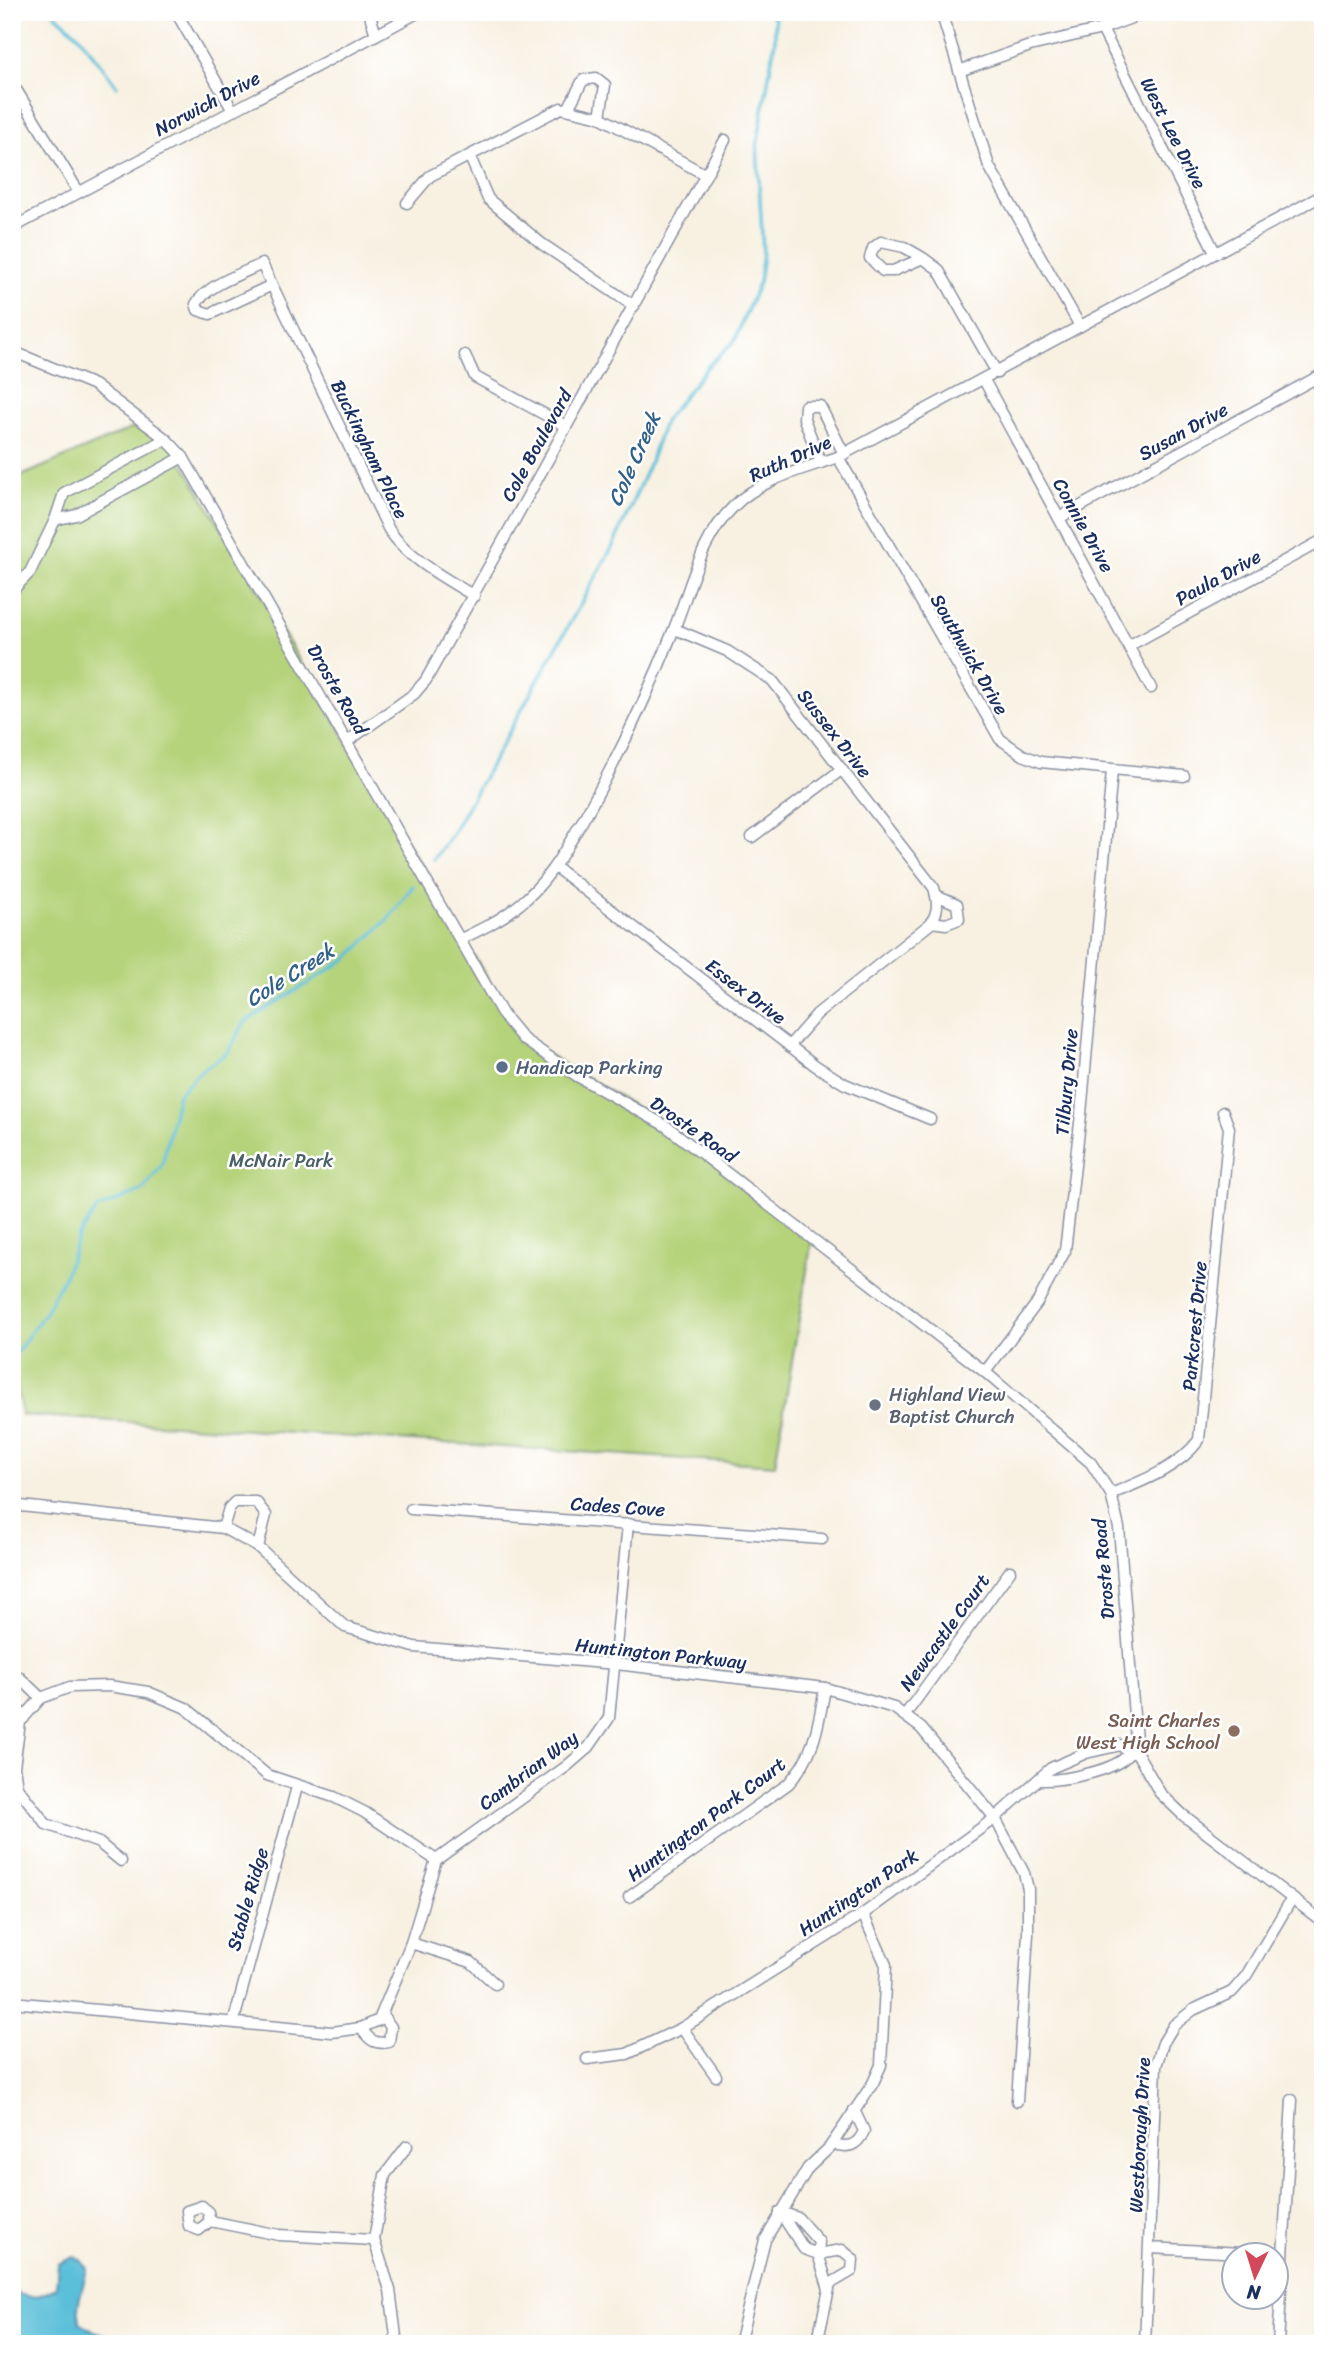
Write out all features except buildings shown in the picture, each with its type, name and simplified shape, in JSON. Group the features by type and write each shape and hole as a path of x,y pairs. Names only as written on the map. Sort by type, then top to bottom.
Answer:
{"street":[{"path":"176,12 232,109"},
{"path":"369,12 376,35"},
{"name":"Norwich Drive","path":"12,228 419,12"},
{"path":"941,12 989,166 1080,326"},
{"path":"959,71 1030,46 1101,29 1147,12"},
{"name":"West Lee Drive","path":"1101,29 1215,252"},
{"path":"568,108 583,80 596,78 605,85 600,117"},
{"path":"12,83 78,191"},
{"path":"407,203 430,176 561,108 600,117 706,175"},
{"name":"Cole Boulevard","path":"348,741 420,688 474,596 725,140"},
{"path":"470,156 488,200 541,244 634,306"},
{"name":"Ruth Drive","path":"461,939 487,927 522,903 555,867 614,766 675,629 696,565 713,533 734,506 776,480 841,455 984,380 1323,195"},
{"path":"923,258 938,269 996,373"},
{"name":"Buckingham Place","path":"272,285 210,314 198,310 196,304 201,296 262,264 389,530 399,544 416,559 474,596"},
{"name":"Droste Road","path":"12,351 94,384 166,439 183,457 503,1014 523,1039 577,1076 666,1126 985,1372 1091,1462 1111,1494 1119,1528 1133,1753 1160,1793 1183,1815 1323,1922"},
{"path":"465,355 475,377 566,426"},
{"name":"Susan Drive","path":"1059,518 1323,374"},
{"name":"Connie Drive","path":"984,380 1152,688"},
{"name":"Southwick Drive","path":"821,463 804,419 805,406 820,406 841,455 1000,739 1023,755 1041,762 1184,776"},
{"path":"12,591 30,572 55,520 64,493 166,439"},
{"path":"55,520 76,516 183,457"},
{"name":"Paula Drive","path":"1130,645 1323,540"},
{"name":"Sussex Drive","path":"675,629 727,651 772,680 934,888 936,895 957,904 959,919 946,924 931,922 817,1014 789,1046"},
{"path":"752,836 841,770"},
{"name":"Tilbury Drive","path":"985,1372 1037,1303 1065,1251 1081,1114 1112,771"},
{"name":"Essex Drive","path":"555,867 789,1046 845,1084 929,1119"},
{"path":"931,922 938,908 936,895"},
{"name":"Parkcrest Drive","path":"1111,1494 1147,1479 1184,1457 1199,1440 1229,1128 1223,1112"},
{"path":"223,1528 229,1508 235,1502 256,1502 267,1515 258,1546"},
{"name":"Huntington Parkway","path":"21,1506 223,1528 258,1546 345,1627 414,1647 616,1664 825,1688 894,1708 905,1714 921,1728 995,1818 1011,1844 1028,1889 1028,1934 1017,2101"},
{"name":"Cades Cove","path":"411,1509 822,1539"},
{"name":"Cambrian Way","path":"436,1860 589,1747 609,1718 628,1524"},
{"name":"Newcastle Court","path":"905,1714 1010,1571"},
{"path":"12,1679 18,1676 25,1680 41,1698"},
{"path":"12,2002 234,2020 332,2032 361,2028 383,2016 411,1943 436,1860 364,1812 334,1797 267,1775 186,1708 148,1692 109,1686 70,1687 41,1698 24,1718 17,1736 14,1767 17,1787 35,1815 60,1831 99,1843 121,1861"},
{"name":"Huntington Park Court","path":"629,1898 788,1784 806,1765 817,1731 825,1688"},
{"path":"12,1702 24,1718"},
{"name":"Huntington Park","path":"587,2059 627,2054 682,2028 863,1914 995,1818 1051,1768 1086,1753 1121,1745 1133,1753"},
{"path":"1040,1780 1070,1778 1118,1764 1133,1753"},
{"name":"Stable Ridge","path":"234,2020 298,1787"},
{"name":"Westborough Drive","path":"1144,2344 1156,2066 1163,2043 1174,2025 1193,2010 1232,1992 1246,1976 1291,1900"},
{"path":"739,2344 765,2240 808,2168 832,2144 873,2083 881,2065 886,1965 863,1914"},
{"path":"411,1943 471,1962 495,1984"},
{"path":"361,2028 369,2039 377,2044 389,2042 391,2027 383,2016"},
{"path":"682,2028 716,2076"},
{"path":"1280,2240 1292,2099"},
{"path":"832,2144 844,2147 856,2145 860,2140 864,2131 854,2110"},
{"path":"397,2344 390,2290 374,2240 385,2175 407,2146"},
{"path":"780,2212 804,2249 818,2254 842,2250 853,2259 852,2271 828,2285"},
{"path":"210,2221 279,2235 374,2240"},
{"path":"1150,2248 1220,2252"},
{"path":"817,2344 828,2285 818,2254"},
{"path":"1278,2310 1278,2344"}],"green space":[{"name":"McNair Park","path":"135,427 173,446 523,1039 666,1126 812,1240 775,1465 22,1415 12,1363 12,480"}],"water":[{"path":"74,2257 81,2260 87,2269 78,2305 80,2322 89,2329 129,2344 12,2344 12,2290 24,2296 34,2296 56,2288 58,2264"}],"waterway":[{"path":"53,12 79,36 117,86"},
{"name":"Cole Creek","path":"434,859 452,834 613,546 648,467 665,420 708,366 734,342 759,282 763,253 757,145 775,41 775,20 770,12"},
{"name":"Cole Creek","path":"12,1359 44,1314 64,1277 79,1235 97,1209 143,1190 162,1165 178,1094 201,1071 228,1052 245,1022 348,958 390,917 413,886"}],"place":[{"name":"Handicap Parking","path":"502,1067"},
{"name":"Highland View Baptist Church","path":"875,1405"},
{"name":"Saint Charles West High School","path":"1234,1731"}]}
